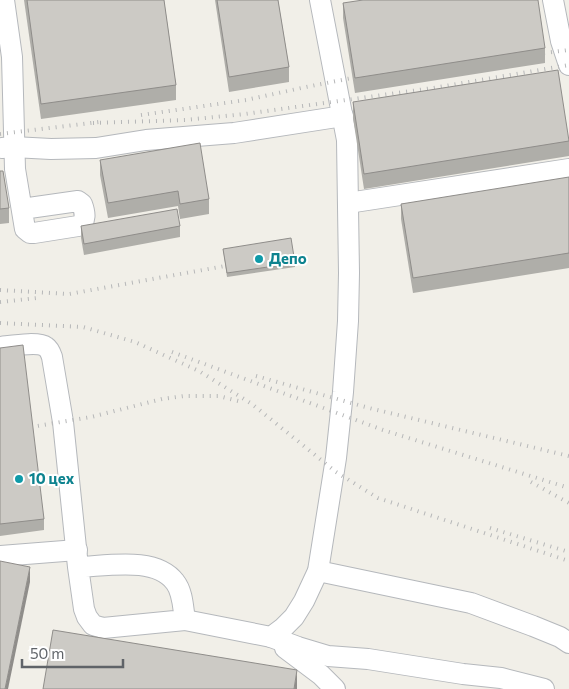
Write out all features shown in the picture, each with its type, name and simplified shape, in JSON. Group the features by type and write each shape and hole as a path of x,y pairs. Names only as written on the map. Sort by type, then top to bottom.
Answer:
{"lane":[{"path":"4,0 12,57 7,147 15,169 22,210"},
{"path":"271,637 294,617 318,571 336,458 343,392 348,320 347,140 320,0"},
{"path":"553,0 561,41 569,65"},
{"path":"7,147 51,149 96,148 146,140 234,133 342,116"},
{"path":"348,203 569,169"},
{"path":"0,347 40,344 46,346 52,357 62,417 84,609 86,617 93,625 112,628 185,620 271,637 328,656 368,659 501,678 544,689"},
{"path":"0,556 77,558 152,567 168,574 176,583 182,595 185,620"},
{"path":"318,571 471,603 560,637 569,643"},
{"path":"271,637 335,689"}],"building":[{"path":"27,0 164,0 176,85 41,104"},
{"path":"217,0 278,0 289,67 229,77"},
{"path":"363,0 538,0 545,48 355,78 343,3"},
{"path":"558,70 569,141 364,174 353,102"},
{"path":"200,143 209,199 180,204 178,191 108,203 100,160"},
{"path":"0,171 3,171 9,208 0,209"},
{"path":"569,177 569,253 413,278 401,204"},
{"path":"177,209 180,226 84,244 81,226"},
{"name":"Депо","path":"291,238 295,263 227,273 223,249"},
{"name":"10 цех","path":"23,345 44,519 0,524 0,348"},
{"path":"0,561 30,567 5,689 0,689"},
{"path":"53,630 297,670 294,689 43,689"}],"railway":[{"path":"544,53 569,50"},
{"path":"93,123 185,120 245,114 433,88 569,65"},
{"path":"141,115 246,100 352,78"},
{"path":"0,134 99,122"},
{"path":"0,290 69,294 225,266"},
{"path":"0,302 37,298"},
{"path":"0,323 83,327 135,342 199,371 252,404 336,472 378,498 569,561"},
{"path":"172,352 383,430 569,488"},
{"path":"256,376 369,408 569,456"},
{"path":"31,427 91,417 162,399 184,396 219,396 242,402"},
{"path":"531,482 569,503"},
{"path":"490,528 569,552"}],"place":[{"name":"Депо","path":"259,259"},
{"name":"10 цех","path":"19,479"}]}
